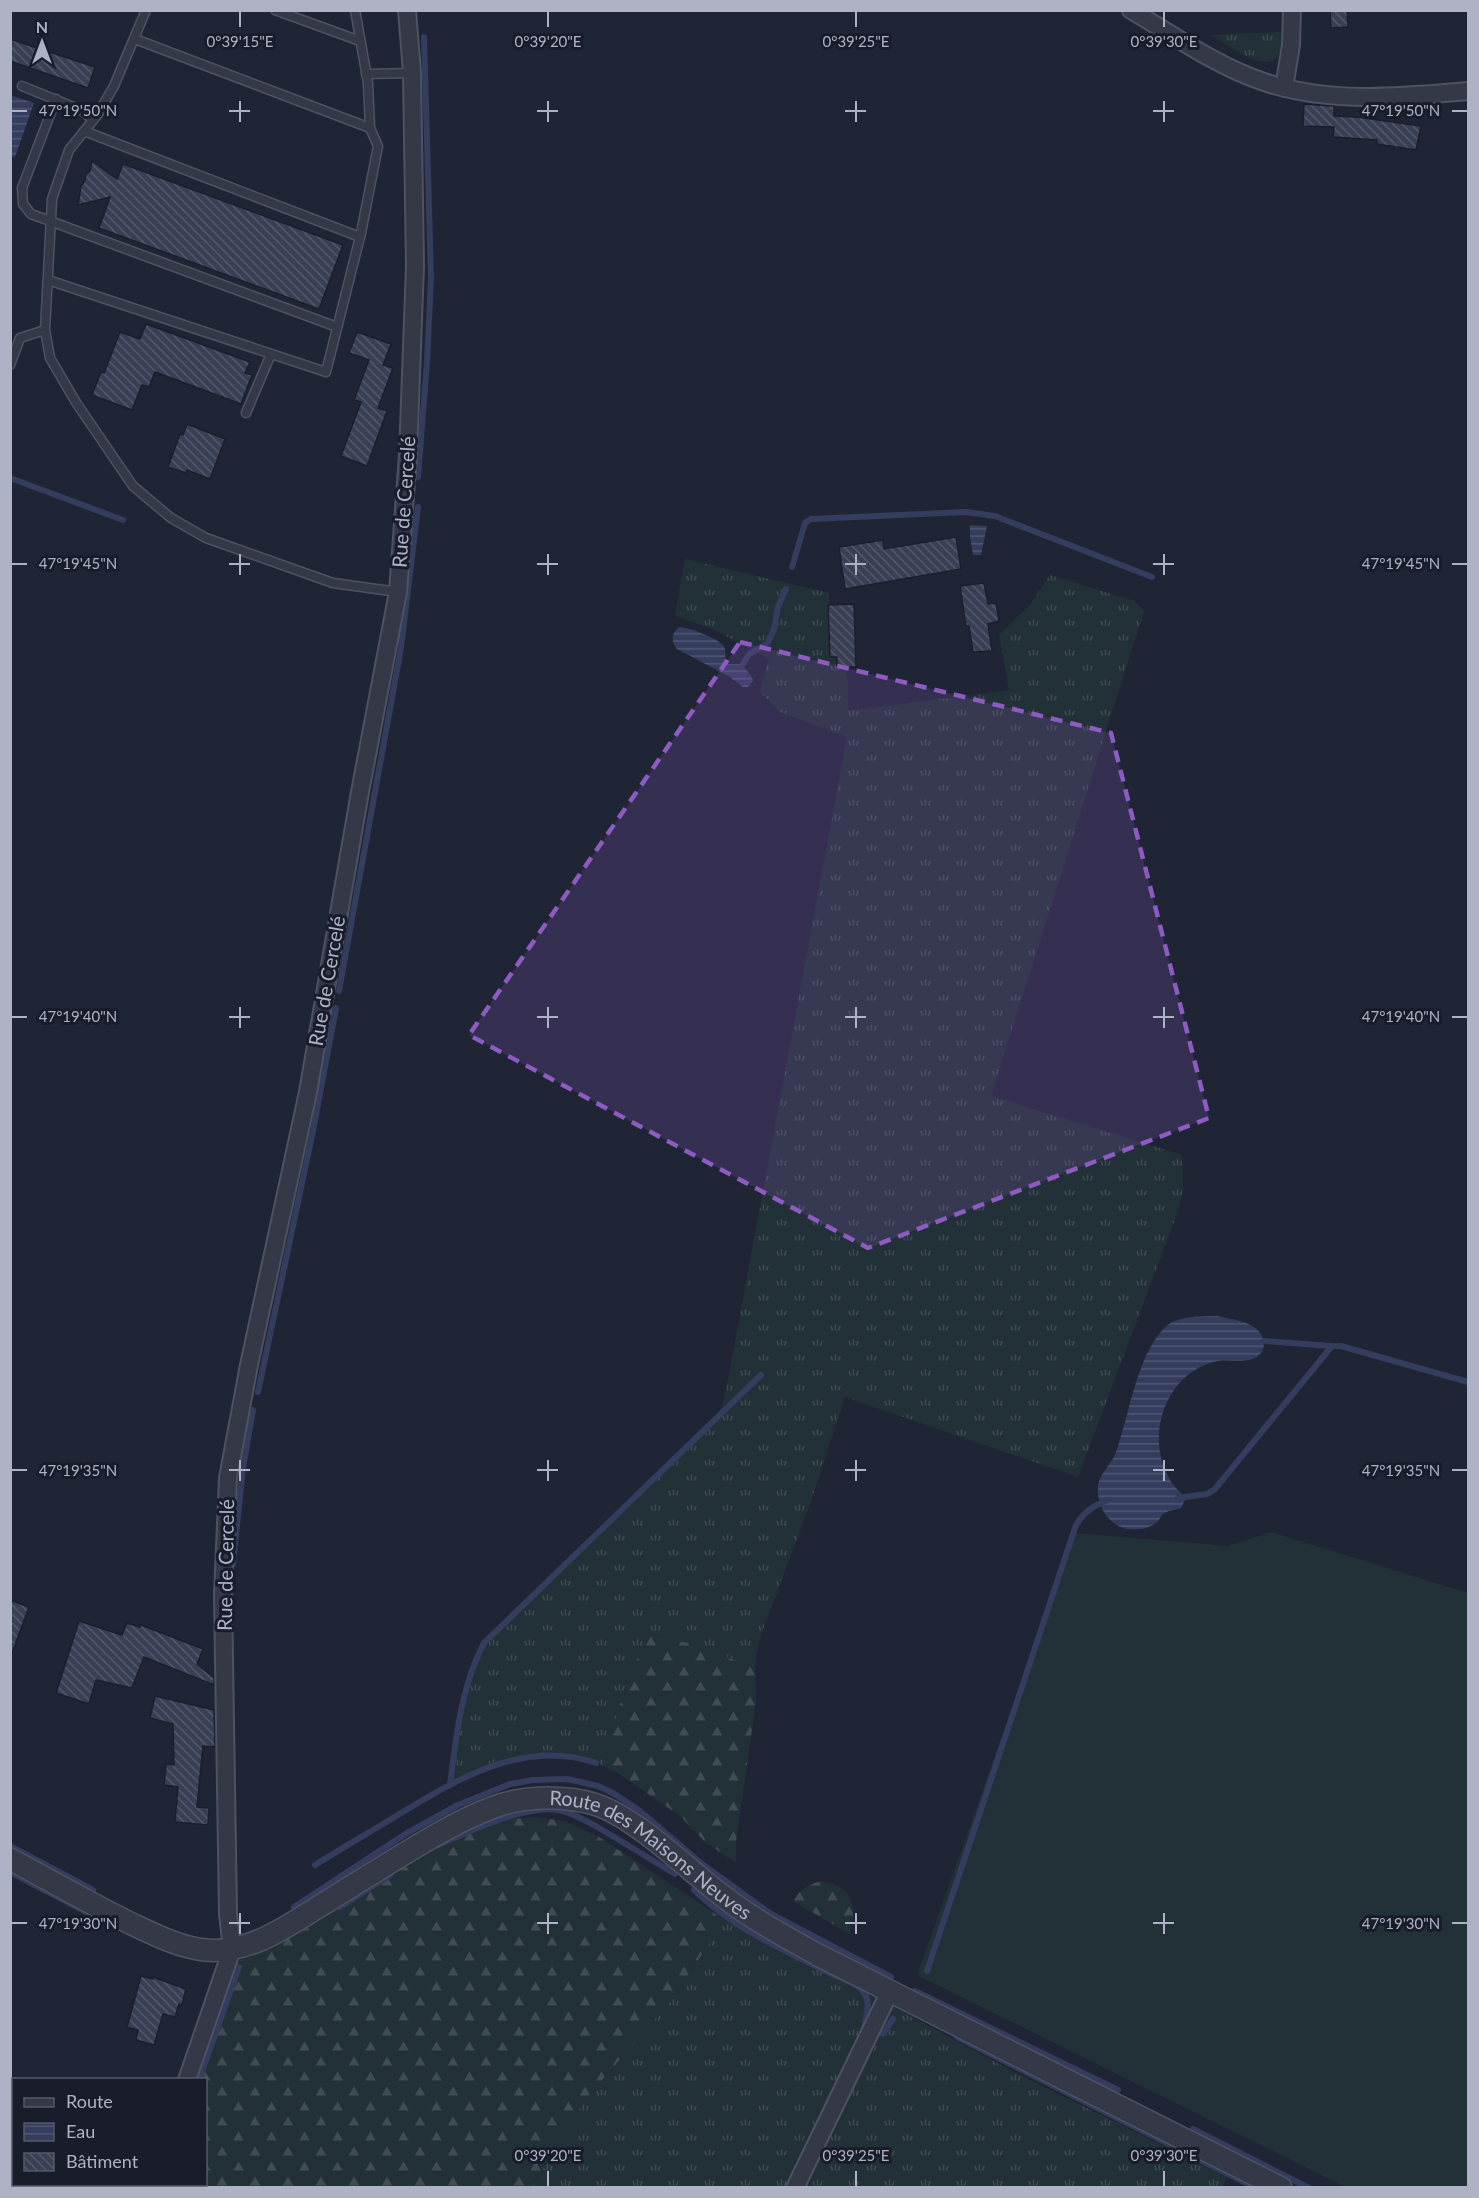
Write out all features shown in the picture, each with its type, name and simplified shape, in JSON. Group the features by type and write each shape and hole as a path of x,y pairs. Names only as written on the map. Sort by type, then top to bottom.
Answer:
{"street":[{"name":"Rue de Cercelé","path":"232,1949 228,1914 223,1595 228,1478 247,1376 308,1092 358,803 398,592 413,350 415,255 412,74 407,10"},
{"path":"1131,10 1226,66 1262,82 1284,88 1319,95 1373,97 1468,91"},
{"path":"1284,88 1291,45 1292,10"},
{"name":"Route des Maisons Neuves","path":"10,1859 115,1916 162,1938 192,1948 232,1949 260,1940 284,1928 440,1832 480,1812 505,1803 523,1800 565,1799 595,1805 623,1819 653,1840 725,1898 764,1925 818,1955 1281,2187"},
{"path":"187,2078 232,1949"},
{"path":"795,2187 890,1991"}],"lane":[{"path":"146,10 114,86 93,120 69,150 52,199 45,330 51,358 77,404 134,486 171,518 206,538 333,583 398,592"},
{"path":"275,10 360,40"},
{"path":"48,280 326,372 360,237 378,146 370,128 366,74 355,10"},
{"path":"135,39 370,128"},
{"path":"366,74 412,74"},
{"path":"22,86 81,110 93,120"},
{"path":"56,99 22,188 23,204 31,214 337,327"},
{"path":"84,131 360,237"},
{"path":"10,364 20,338 45,330"},
{"path":"246,413 271,354"}],"highlighted area":[{"path":"740,642 1111,733 1209,1118 868,1248 469,1035"}],"green space":[{"path":"1281,32 1281,48 1278,56 1272,61 1264,62 1245,56 1211,35"},
{"path":"685,559 829,593 830,656 837,657 837,667 844,667 848,681 848,711 1009,690 999,635 1029,606 1050,575 1134,601 1144,611 991,1096 1182,1155 1183,1190 1177,1214 1078,1477 845,1397 810,1504 761,1635 755,1668 697,1645 649,1634 622,1698 604,1766 563,1757 525,1758 488,1768 450,1785 457,1730 465,1694 476,1659 484,1643 708,1427 722,1407 726,1391 847,737 780,712 760,692 769,659 713,629 675,616"},
{"path":"1271,1532 1468,1593 1468,2187 1345,2187 917,1975 1074,1533 1228,1546"},
{"path":"648,1634 697,1645 755,1668 756,1702 736,1841 736,1863 704,1841 680,1816 618,1773 604,1766 622,1698"},
{"path":"537,1817 564,1821 599,1837 725,1920 673,1998 584,2101 531,2187 149,2188 150,2186 207,2186 207,2078 187,2078 227,1965 256,1955 303,1930 386,1873 481,1827 511,1819"},
{"path":"821,1881 832,1884 847,1893 853,1906 850,1934 793,1901 805,1888"},
{"path":"725,1920 779,1952 854,1986 1012,2071 1227,2177 1222,2188 531,2188 584,2101 673,1998"}],"water":[{"path":"10,95 34,103 15,157 11,156"},
{"path":"970,525 987,526 981,555 973,555"},
{"path":"679,627 702,633 720,642 724,647 727,664 743,664 753,681 748,687 743,687 730,677 677,649 673,638 674,632"},
{"path":"1217,1316 1247,1323 1259,1331 1264,1344 1262,1351 1258,1356 1249,1360 1218,1361 1204,1365 1182,1380 1167,1403 1162,1416 1159,1443 1170,1480 1186,1498 1181,1508 1163,1514 1151,1526 1136,1529 1121,1527 1110,1520 1102,1509 1098,1488 1116,1452 1136,1384 1149,1350 1158,1336 1173,1322 1192,1317"}],"building":[{"path":"1330,10 1347,10 1348,27 1331,28"},
{"path":"10,39 95,67 88,88 10,61"},
{"path":"1304,104 1334,106 1334,116 1421,126 1416,150 1377,144 1377,140 1333,137 1334,127 1303,126"},
{"path":"92,161 117,179 123,164 343,245 319,309 99,228 110,197 78,205 81,186 86,174 90,171"},
{"path":"146,324 250,362 245,373 252,375 241,404 155,372 149,387 142,385 132,410 92,395 101,372 104,373 120,332 140,339"},
{"path":"357,332 391,344 383,365 393,368 378,408 387,411 367,466 341,456 361,402 354,400 369,360 349,353"},
{"path":"187,424 225,439 210,479 187,470 186,473 168,467 180,434 183,435"},
{"path":"956,537 961,569 845,589 839,547 883,540 884,549"},
{"path":"984,583 988,604 996,603 999,621 988,624 992,651 973,652 969,626 966,626 960,586"},
{"path":"854,604 856,667 837,667 837,657 830,657 828,605"},
{"path":"10,1600 29,1607 12,1653 10,1652"},
{"path":"79,1621 122,1635 127,1623 140,1627 141,1625 203,1649 197,1664 214,1678 214,1685 144,1657 132,1688 96,1680 89,1704 56,1693"},
{"path":"155,1696 214,1710 215,1747 203,1746 197,1807 209,1808 208,1825 175,1822 178,1787 164,1785 166,1764 174,1765 173,1724 150,1718"},
{"path":"141,1976 153,1979 153,1977 186,1989 182,2005 179,2004 175,2017 163,2014 154,2045 136,2040 138,2030 127,2027"}],"waterway":[{"path":"418,477 431,277 424,37"},
{"path":"10,478 123,520"},
{"path":"339,991 401,648 418,507"},
{"path":"792,567 805,523 811,519 966,512 995,516 1152,577"},
{"path":"743,664 749,654 768,643 774,629 778,607 786,589"},
{"path":"258,1392 313,1131 336,1008"},
{"path":"1264,1341 1332,1346"},
{"path":"1178,1498 1207,1494 1215,1489 1332,1346 1341,1346 1468,1382"},
{"path":"450,1785 457,1730 465,1694 476,1659 484,1643 761,1375"},
{"path":"233,1564 243,1468 253,1410"},
{"path":"927,1971 1076,1525 1090,1510 1108,1500"},
{"path":"315,1865 444,1788 492,1766 518,1759 543,1756 570,1757 596,1763"},
{"path":"294,1907 407,1833 458,1805 510,1784 533,1780 567,1779 598,1786 613,1793 640,1811 702,1864 771,1914 891,1977"},
{"path":"436,1846 513,1815 545,1809 558,1810 592,1824 675,1874"},
{"path":"10,1846 93,1890"},
{"path":"10,1872 92,1915"},
{"path":"340,1907 390,1875"},
{"path":"694,1890 725,1916 760,1938 860,1988 868,2004 864,2028"},
{"path":"200,2078 239,1967"},
{"path":"915,1991 1118,2090"},
{"path":"883,2034 893,2019"},
{"path":"957,2037 1256,2188"},
{"path":"1193,2129 1309,2188"}]}
